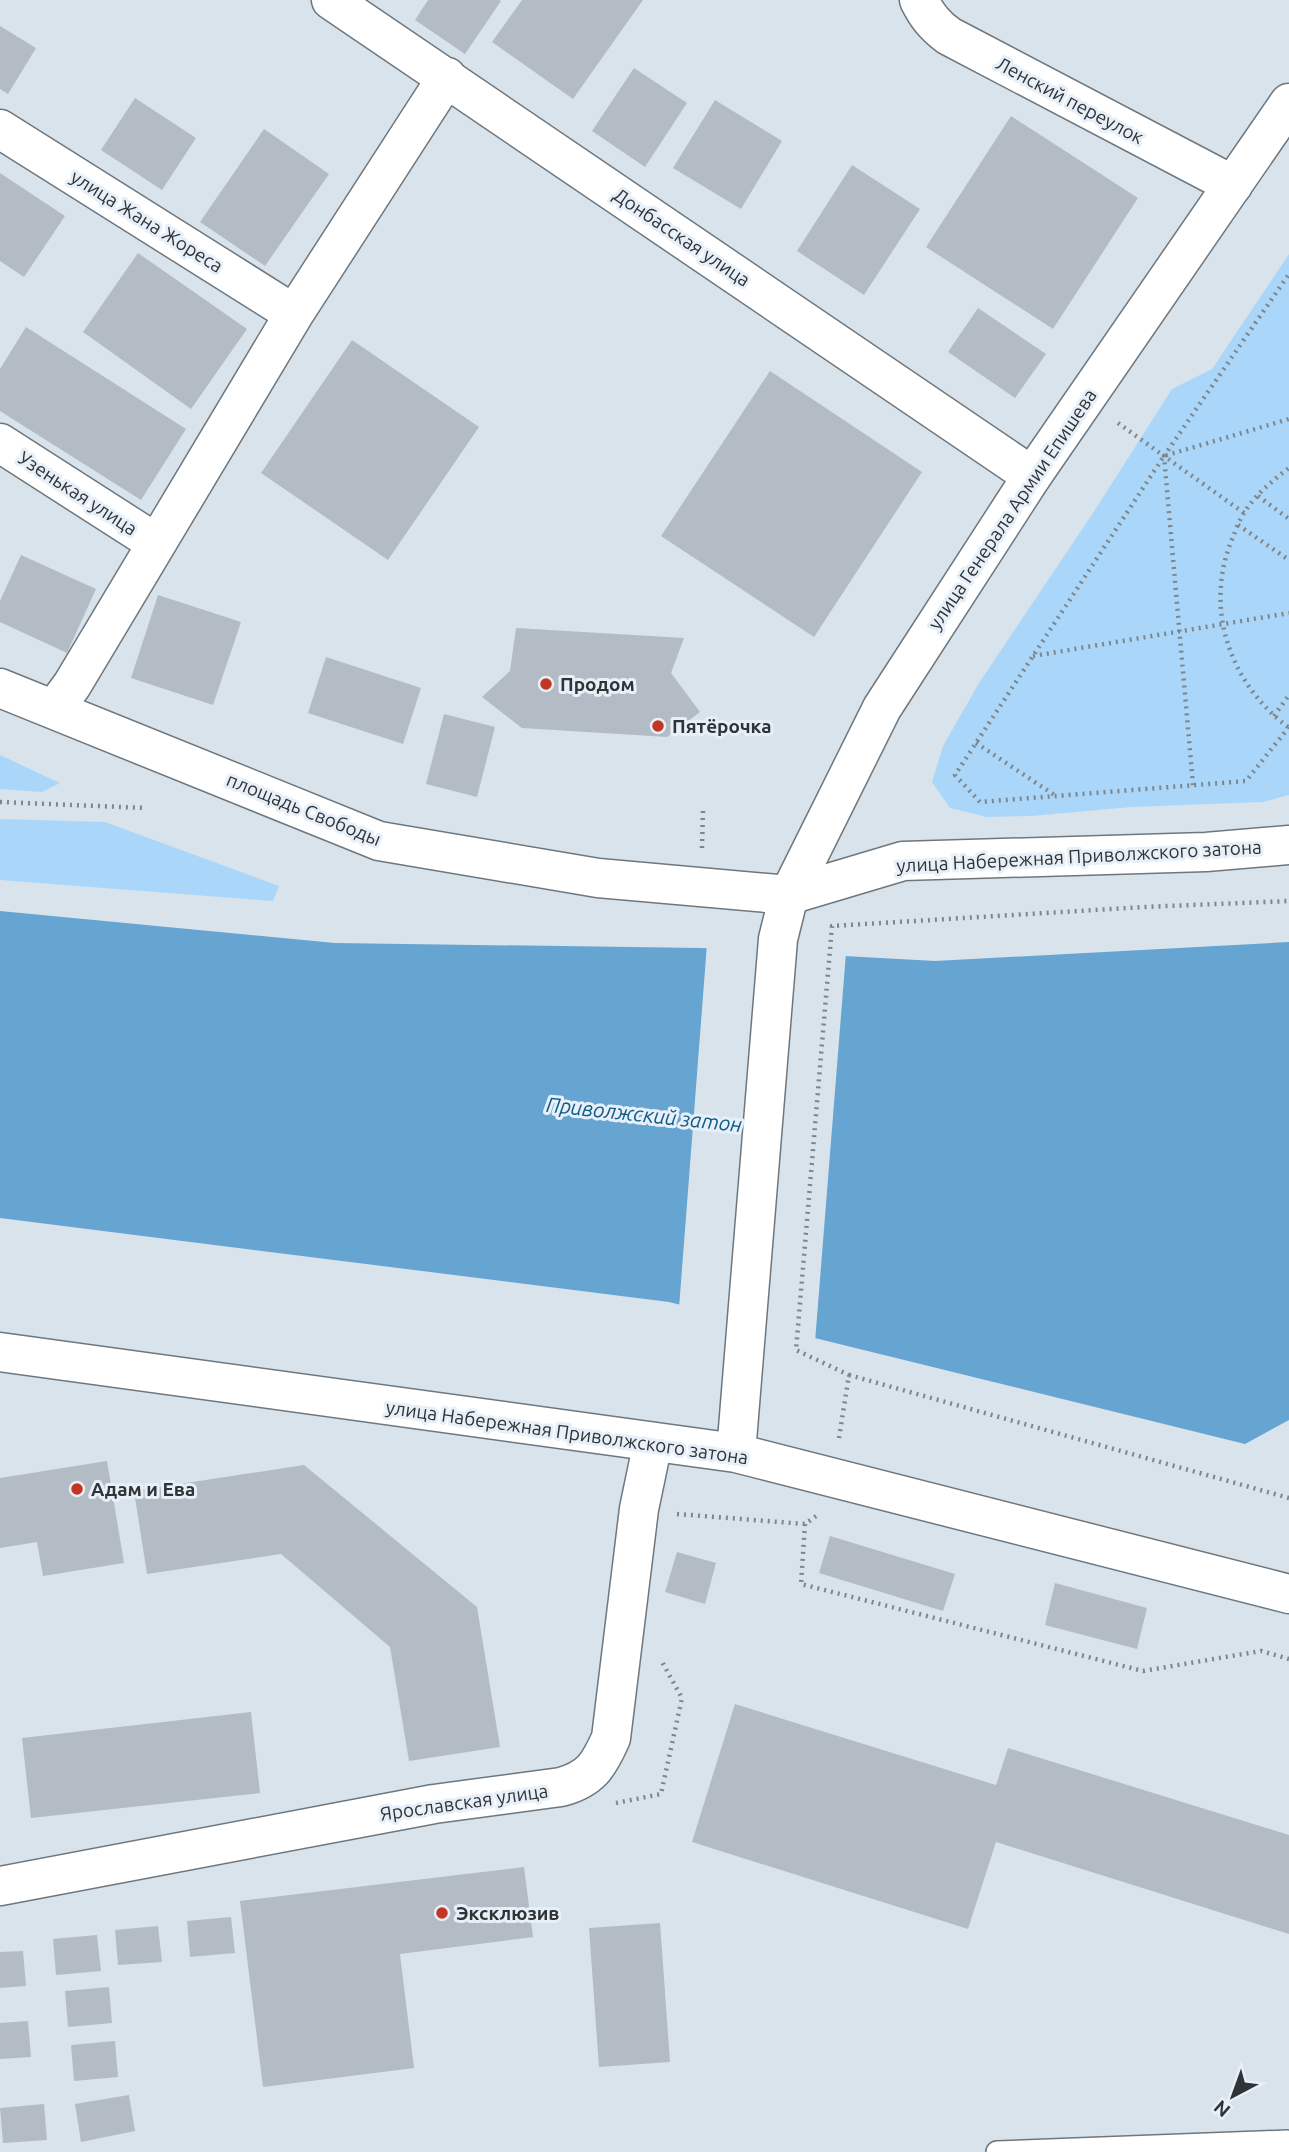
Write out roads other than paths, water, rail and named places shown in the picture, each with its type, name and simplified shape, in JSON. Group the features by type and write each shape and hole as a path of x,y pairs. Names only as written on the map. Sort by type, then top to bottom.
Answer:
{"street":[{"name":"Донбасская улица","path":"331,0 1032,476"},
{"name":"Ленский переулок","path":"919,0 937,28 950,36 1233,185"},
{"path":"55,708 72,685 294,314 447,77"},
{"name":"улица Генерала Армии Епишева","path":"736,1453 778,939 789,895 882,708 1032,476 1289,103"},
{"name":"улица Жана Жореса","path":"0,129 294,314"},
{"name":"Узенькая улица","path":"0,443 156,543"},
{"name":"площадь Свободы","path":"0,688 379,841 598,878 789,895"},
{"name":"улица Набережная Приволжского затона","path":"789,895 902,861 1206,852 1289,845"},
{"name":"улица Набережная Приволжского затона","path":"0,1352 736,1453 1289,1594"},
{"name":"Ярославская улица","path":"0,1886 434,1804 578,1783 603,1758 611,1738 639,1509 653,1442"}],"lane":[{"path":"998,2152 1287,2141 1289,2147"}],"water":[{"name":"Приволжский затон","path":"0,911 335,943 701,948 935,961 1289,942 1289,1420 1245,1444 669,1302 0,1218"}],"place":[{"name":"Продом","path":"546,684"},
{"name":"Пятёрочка","path":"658,726"},
{"name":"Адам и Ева","path":"77,1489"},
{"name":"Эксклюзив","path":"442,1913"}]}
